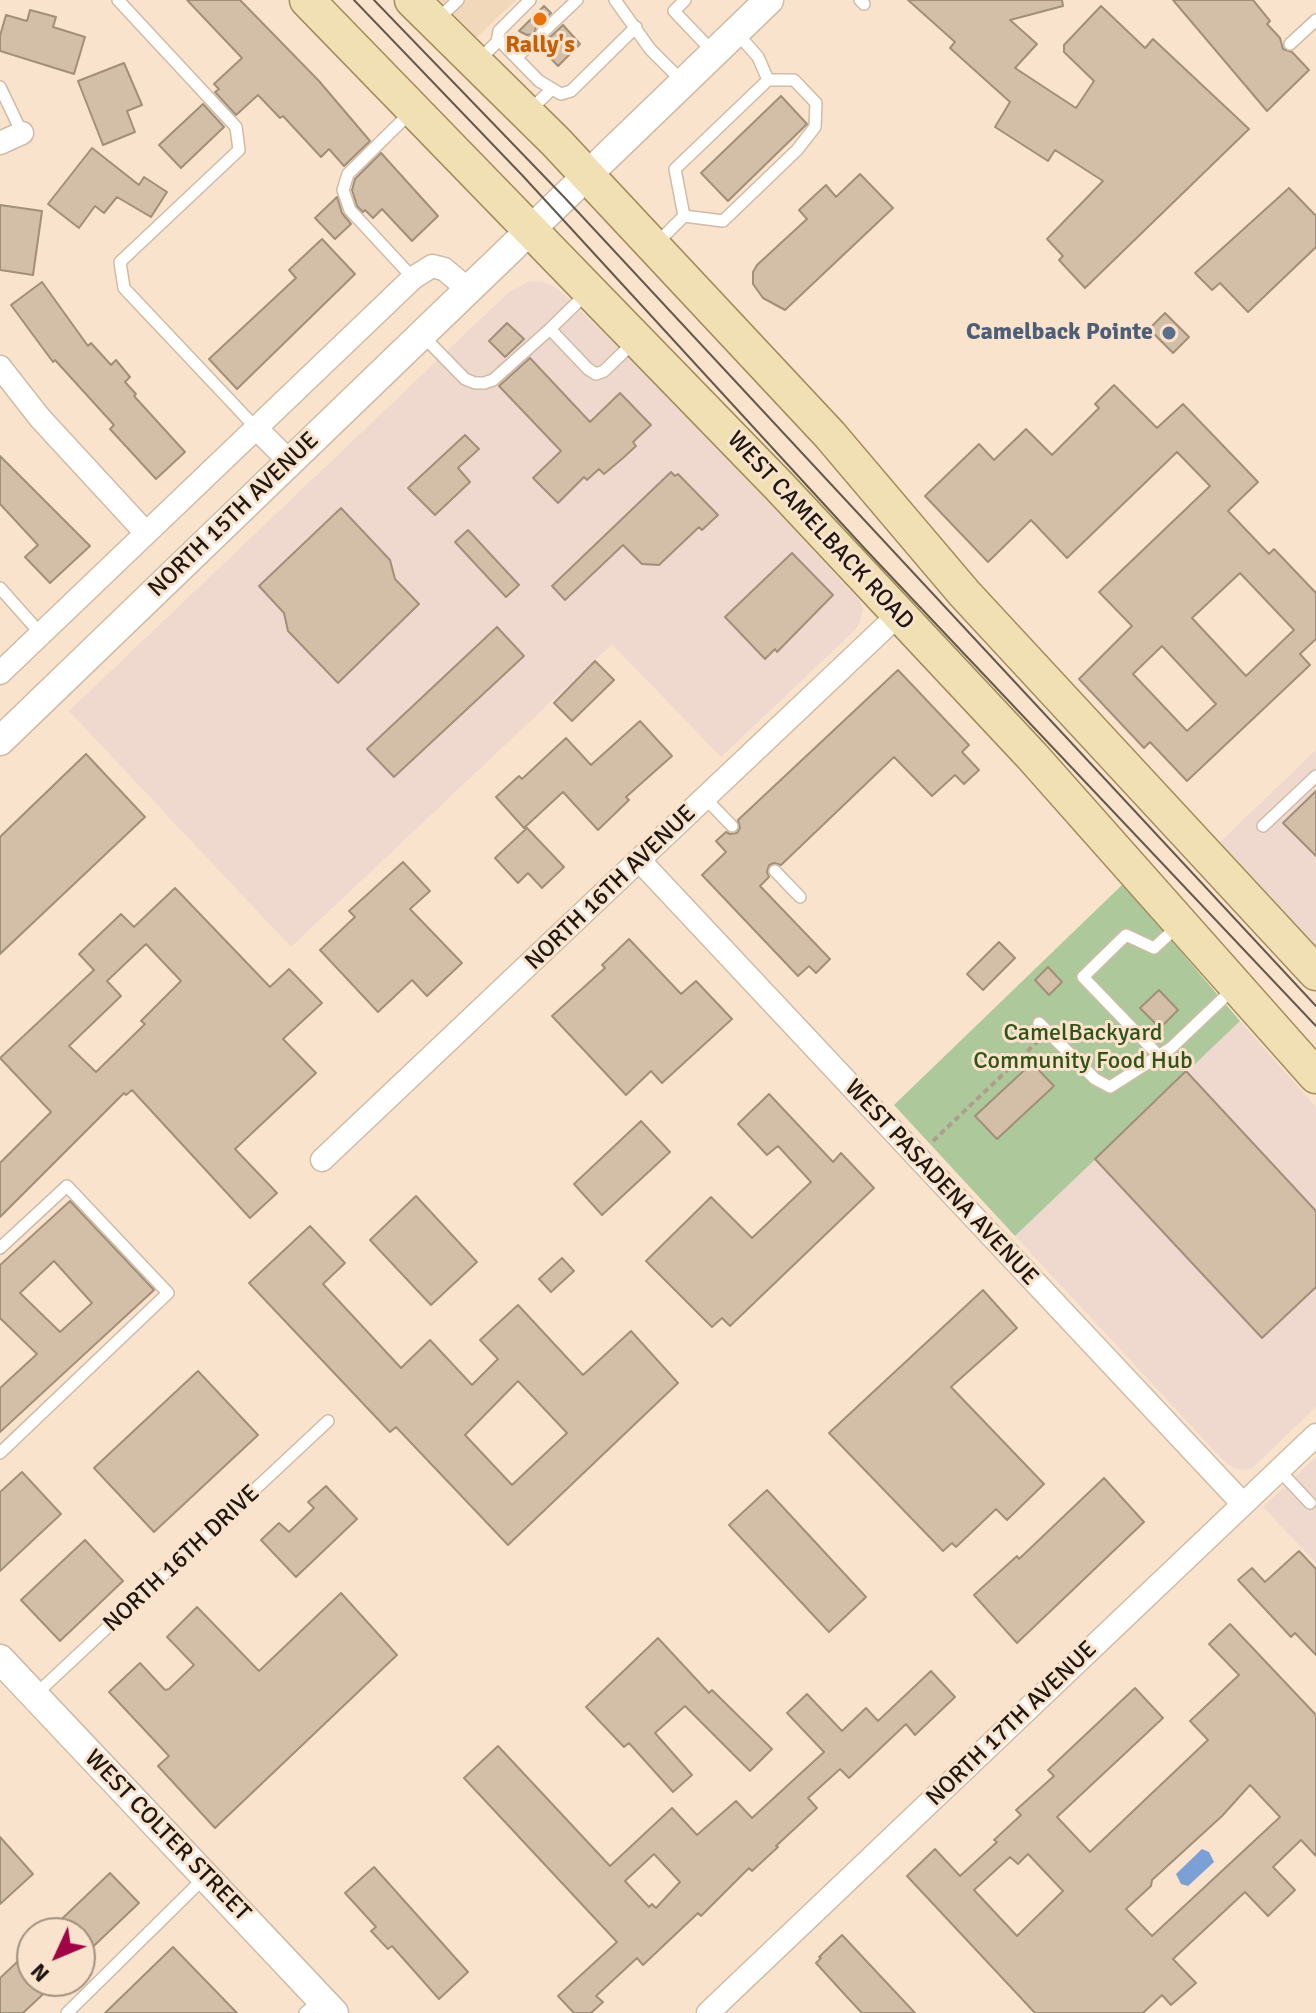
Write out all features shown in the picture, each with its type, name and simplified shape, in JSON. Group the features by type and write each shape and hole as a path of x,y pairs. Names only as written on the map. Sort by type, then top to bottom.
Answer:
{"main road":[{"name":"WEST CAMELBACK ROAD","path":"307,0 899,614 1032,756 1316,1076"},
{"path":"435,8 487,51 526,114 830,435 972,601 1316,973"}],"street":[{"name":"NORTH 15TH AVENUE","path":"0,741 769,0"},
{"path":"0,143 22,133"},
{"path":"413,278 432,266 444,269 469,290"},
{"name":"NORTH 15TH AVENUE","path":"0,673 413,278"},
{"path":"0,367 40,418 146,533"},
{"path":"257,429 290,462"},
{"name":"NORTH 16TH AVENUE","path":"322,1160 899,614"},
{"name":"WEST PASADENA AVENUE","path":"640,861 1243,1504"},
{"name":"NORTH 17TH AVENUE","path":"719,2009 1316,1435"},
{"name":"WEST COLTER STREET","path":"2,1664 205,1876 320,2008"}],"lane":[{"path":"118,0 236,127 239,150 120,262 124,288 257,429"},
{"path":"530,0 499,31 487,51 517,57 551,90 561,94 571,91 636,27"},
{"path":"542,33 577,0"},
{"path":"615,0 650,49 684,83"},
{"path":"685,0 674,11 714,53"},
{"path":"1290,44 1316,20"},
{"path":"736,32 758,57 768,80"},
{"path":"517,57 532,42"},
{"path":"768,80 794,80 816,103 815,127 797,150 723,221 684,216 675,169 768,80"},
{"path":"0,87 22,133"},
{"path":"526,114 551,90"},
{"path":"413,110 348,174 343,190 350,210 413,278"},
{"path":"654,246 684,216"},
{"path":"422,335 465,379 484,383 493,380 589,291"},
{"path":"550,329 596,374 604,371 637,340"},
{"path":"0,588 41,634"},
{"path":"1263,826 1316,776"},
{"path":"705,798 732,826"},
{"path":"775,871 800,897"},
{"path":"1159,1056 1083,977 1126,935 1154,948 1180,924"},
{"path":"1043,1028 1095,1079 1110,1087 1171,1048 1236,987"},
{"path":"0,1248 67,1186 168,1293 0,1453"},
{"name":"NORTH 16TH DRIVE","path":"34,1696 328,1421"},
{"path":"1279,1470 1310,1503"},
{"path":"67,2013 205,1876"}],"path":[{"path":"918,1157 1043,1028"}],"shaded area":[{"path":"438,0 516,0 476,38"},
{"path":"530,281 557,288 683,410 860,601 863,609 861,619 856,629 721,757 612,644 291,947 69,711 509,292"},
{"path":"1316,750 1316,948 1218,844"},
{"path":"1240,1021 1316,1107 1316,1407 1252,1468 1243,1470 1223,1460 1015,1236"},
{"path":"1316,1457 1316,1563 1263,1507"}],"green space":[{"name":"CamelBackyard Community Food Hub","path":"1123,884 1240,1021 1015,1236 894,1105"}],"water":[{"path":"1202,1849 1209,1852 1214,1862 1188,1886 1181,1884 1176,1874"}],"building":[{"path":"187,0 240,0 319,81 370,141 344,166 329,149 321,157 283,116 280,118 258,95 236,115 215,92 219,89 214,84 242,58"},
{"path":"908,0 1062,0 1063,6 1010,20 1037,44 1015,68 1076,108 1094,81 1064,52 1064,45 1101,6 1145,48 1153,39 1249,129 1085,288 1059,260 1063,256 1047,239 1103,181 1055,150 1048,161 995,127 1010,102 950,48 955,42"},
{"path":"1173,0 1253,0 1270,21 1267,24 1280,38 1283,49 1292,52 1309,70 1267,111"},
{"path":"544,6 551,13 536,27 534,34 519,31"},
{"path":"30,10 56,17 53,27 85,37 74,74 0,51 0,36 6,15 27,21"},
{"path":"563,25 580,44 558,66 539,46 540,41 548,39"},
{"path":"124,63 142,105 127,111 135,132 103,145 78,81"},
{"path":"781,96 807,124 728,201 701,173"},
{"path":"203,104 224,127 181,168 159,145"},
{"path":"92,148 139,185 144,177 167,192 151,217 117,197 104,213 95,206 79,228 48,204"},
{"path":"381,153 438,216 412,241 382,209 373,218 357,206 352,190 355,179"},
{"path":"860,174 893,208 785,310 763,298 753,284 753,272 807,219 799,210 826,185 836,197"},
{"path":"1289,188 1316,216 1316,247 1248,312 1220,283 1212,290 1195,273"},
{"path":"337,197 342,213 351,224 335,239 315,218"},
{"path":"0,205 42,211 33,275 0,270"},
{"path":"322,239 355,274 237,389 209,359 296,278 289,270"},
{"path":"42,282 88,346 91,343 111,365 116,360 130,377 125,382 136,394 134,396 185,452 156,479 110,429 114,425 55,360 53,362 11,305"},
{"name":"Camelback Pointe","path":"1165,313 1189,337 1173,353 1149,329"},
{"path":"507,323 524,339 505,357 489,341"},
{"path":"530,358 590,422 620,393 651,425 633,442 636,446 604,474 599,469 587,480 584,477 558,503 533,478 561,451 499,386"},
{"path":"1114,385 1157,428 1183,404 1258,482 1228,511 1269,554 1274,549 1316,593 1316,639 1300,654 1310,665 1187,781 1150,742 1144,748 1079,679 1132,626 1099,592 1210,486 1177,452 1067,558 1031,520 988,562 925,496 979,444 994,460 1026,429 1052,455 1099,408 1095,404","holes":["1240,573 1294,630 1246,676 1192,618","1162,646 1216,704 1187,731 1133,674"]},
{"path":"465,435 479,449 458,468 470,482 435,515 408,488"},
{"path":"0,456 90,546 50,583 25,557 38,545 0,504"},
{"path":"671,472 675,476 678,474 718,515 702,530 699,527 659,565 642,564 623,545 565,600 552,586"},
{"path":"341,508 390,560 395,579 419,604 338,683 288,631 284,613 259,586"},
{"path":"468,530 519,585 506,597 455,542"},
{"path":"792,553 833,595 777,652 775,649 765,659 725,617"},
{"path":"497,627 524,656 394,777 367,749"},
{"path":"595,661 614,680 572,721 554,703"},
{"path":"898,670 969,745 962,752 979,770 964,784 955,775 932,796 894,757 781,865 769,865 769,877 760,886 830,959 816,973 809,966 798,976 702,875 726,852 716,841 726,832 737,833 740,828 738,820"},
{"path":"640,721 672,756 626,797 629,800 598,830 563,792 524,828 496,797 519,776 522,779 566,738 591,765"},
{"path":"86,754 145,817 0,954 0,837"},
{"path":"1316,791 1316,856 1283,823"},
{"path":"527,828 564,867 542,888 528,873 518,883 495,858"},
{"path":"403,862 430,891 410,909 462,963 427,996 412,980 378,1012 320,950 355,917 349,911"},
{"path":"175,888 270,987 289,969 322,1003 283,1039 316,1073 235,1149 277,1193 250,1218 132,1090 126,1095 124,1093 0,1217 0,1163 51,1112 0,1058 94,970 79,954 121,914 134,927","holes":["146,944 181,981 141,1021 145,1024 96,1072 69,1046 121,996 107,981"]},
{"path":"629,939 681,994 696,981 732,1019 662,1083 651,1071 626,1095 552,1016 605,968 602,965"},
{"path":"999,942 1015,958 983,990 967,974"},
{"path":"1048,967 1062,982 1049,995 1035,980"},
{"path":"1159,990 1178,1010 1160,1028 1140,1008"},
{"path":"1032,1063 1054,1086 997,1139 975,1116"},
{"path":"1186,1071 1316,1211 1316,1287 1262,1338 1095,1159"},
{"path":"769,1094 833,1162 841,1153 874,1188 730,1326 722,1318 712,1327 646,1261 711,1197 752,1238 811,1182 778,1146 767,1155 738,1124"},
{"path":"641,1121 670,1152 602,1215 574,1184"},
{"path":"416,1196 477,1262 431,1305 370,1240"},
{"path":"70,1201 154,1290 0,1432 0,1388 37,1354 0,1318 0,1265","holes":["54,1261 92,1303 60,1332 20,1293"]},
{"path":"310,1226 345,1263 323,1284 401,1368 430,1340 472,1385 498,1359 480,1340 518,1305 583,1375 631,1331 678,1383 508,1545 396,1427 390,1432 249,1283","holes":["518,1381 567,1433 512,1485 465,1435"]},
{"path":"562,1258 574,1271 551,1292 539,1279"},
{"path":"983,1290 1017,1328 951,1387 1044,1484 1007,1520 996,1509 956,1547 952,1543 943,1551 829,1433"},
{"path":"198,1371 258,1435 154,1532 94,1468"},
{"path":"22,1472 61,1514 0,1571 0,1492"},
{"path":"1104,1478 1144,1522 1017,1643 974,1595 1017,1556 1019,1559"},
{"path":"326,1486 357,1519 296,1577 261,1540 279,1523 289,1532 314,1508 308,1502"},
{"path":"767,1490 866,1597 829,1632 729,1525"},
{"path":"85,1540 123,1581 60,1641 21,1600"},
{"path":"1299,1551 1316,1569 1316,1655 1295,1633 1291,1637 1238,1580 1252,1568 1265,1582"},
{"path":"341,1593 397,1655 215,1828 158,1766 169,1756 109,1692 140,1663 165,1690 194,1665 167,1637 197,1607 259,1671"},
{"path":"1230,1624 1316,1715 1316,1856 1301,1840 1273,1867 1295,1890 1268,1916 1245,1892 1173,1959 1196,1983 1171,2005 1162,1995 1143,2013 1035,2013 907,1876 935,1849 960,1876 1021,1815 1016,1810 1054,1776 1048,1770 1135,1688 1163,1718 1057,1817 1090,1852 1208,1740 1190,1721 1239,1675 1209,1644","holes":["1250,1785 1280,1817 1152,1936 1126,1909","1028,1854 1063,1891 1017,1936 974,1890 1010,1857 1018,1864"]},
{"path":"658,1638 709,1693 712,1690 772,1749 750,1771 685,1706 655,1733 692,1775 673,1792 629,1743 624,1747 586,1707"},
{"path":"931,1671 955,1697 915,1735 906,1724 849,1778 840,1769 808,1798 817,1808 778,1847 752,1871 749,1868 701,1916 698,1913 643,1965 637,1958 596,1996 603,2002 591,2013 574,2013 558,1996 617,1942 464,1778 498,1746 610,1866 672,1808 697,1835 736,1801 752,1818 824,1752 787,1713 807,1694 842,1731 866,1708 878,1721","holes":["654,1854 680,1882 656,1908 652,1904 649,1907 625,1881"]},
{"path":"0,1837 33,1874 0,1904"},
{"path":"374,1867 468,1972 439,1999 392,1946 388,1949 371,1931 376,1927 345,1893"},
{"path":"110,1873 139,1903 96,1944 96,1917 64,1917"},
{"path":"842,1935 915,2013 862,2013 847,1997 816,1963"},
{"path":"173,1947 237,2013 105,2013"},
{"path":"16,1963 16,1997 40,1997 23,2013 0,2013 0,1978"}],"tram line":[{"path":"354,0 522,175 866,550 1316,1026"},
{"path":"374,0 565,198 1316,1006"}],"place":[{"name":"Rally's","path":"540,19"},
{"name":"Camelback Pointe","path":"1169,333"}]}
